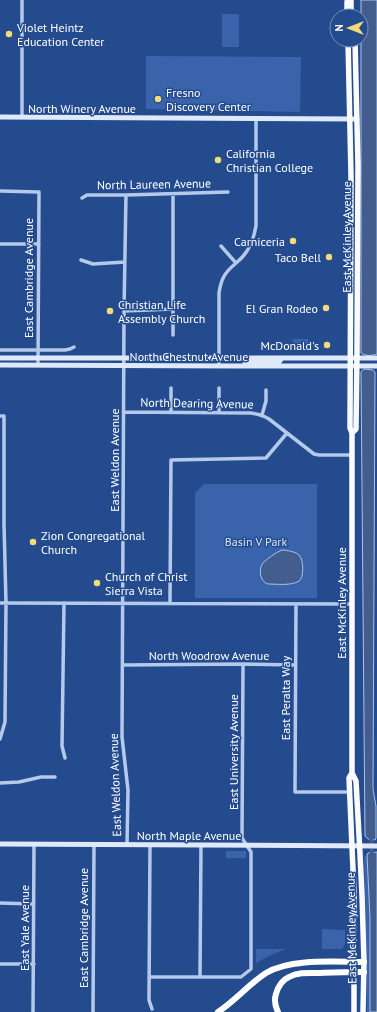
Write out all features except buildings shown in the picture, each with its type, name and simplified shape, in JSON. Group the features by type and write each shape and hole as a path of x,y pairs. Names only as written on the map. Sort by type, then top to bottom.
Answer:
{"highway":[{"path":"218,1012 267,973 284,965 299,963 364,962"},
{"path":"278,1012 275,1002 277,989 289,976 300,973 364,972"}],"main road":[{"name":"East McKinley Avenue","path":"348,48 350,119 350,428 352,433 352,773 356,781 363,846 363,1012"},
{"name":"East McKinley Avenue","path":"352,433 356,429 357,366 357,119 355,48"},
{"name":"North Winery Avenue","path":"0,117 357,119"},
{"path":"350,239 353,243 354,287 357,306"},
{"name":"North Chestnut Avenue","path":"0,358 375,358"},
{"path":"236,366 252,362 279,362 282,358"},
{"name":"North Chestnut Avenue","path":"0,365 375,366"},
{"name":"East McKinley Avenue","path":"352,773 349,778 354,911 354,1012"},
{"name":"North Maple Avenue","path":"0,844 377,846"}],"street":[{"path":"22,0 22,117"},
{"path":"219,366 220,283 228,269 244,256 248,250 252,242 256,226 256,119"},
{"name":"East Cambridge Avenue","path":"0,191 39,192 38,365"},
{"name":"North Laureen Avenue","path":"82,198 87,195 126,196 228,192"},
{"path":"173,194 173,334"},
{"name":"East Weldon Avenue","path":"126,196 122,737 128,790 127,845"},
{"path":"0,244 39,244"},
{"path":"221,246 236,263"},
{"path":"81,260 93,264 125,262"},
{"path":"124,311 173,309"},
{"path":"0,350 68,350 74,347"},
{"path":"171,388 171,412"},
{"path":"219,388 219,412"},
{"path":"262,415 266,401 266,390"},
{"name":"North Dearing Avenue","path":"124,412 219,412 251,413 262,415 314,454 352,455"},
{"path":"0,739 2,722 6,603 2,416"},
{"path":"170,603 170,460 266,458 287,433"},
{"path":"0,603 352,604"},
{"path":"64,603 62,746 65,758"},
{"name":"East Peralta Way","path":"296,604 295,792 350,792"},
{"name":"East University Avenue","path":"200,977 241,977 251,969 252,852 242,838 243,664"},
{"name":"North Woodrow Avenue","path":"123,665 295,665"},
{"path":"0,783 19,782 41,776 55,777"},
{"name":"East Yale Avenue","path":"33,1012 34,844"},
{"name":"East Cambridge Avenue","path":"93,1012 94,845"},
{"path":"150,845 149,1000 152,1009"},
{"path":"149,977 200,977 201,845"},
{"path":"0,903 33,904"},
{"path":"0,964 34,964"}],"green space":[{"path":"222,14 239,14 239,47 222,47"},
{"path":"146,56 301,57 300,112 146,109"},
{"path":"292,339 308,339 311,348 295,347"},
{"name":"Basin V Park","path":"204,484 317,484 317,598 195,598 195,493"},
{"path":"226,851 246,851 246,858 226,858"},
{"path":"367,855 370,918 370,1012 367,1012 364,857"},
{"path":"322,929 345,930 345,944 342,949 322,949"},
{"path":"256,949 286,949 256,963"}],"shaded area":[{"path":"361,0 377,0 377,354 371,355 361,353 361,48 369,48 369,8 361,8"},
{"path":"364,369 373,370 375,372 373,789 376,806 375,840 368,839 365,836 361,372"},
{"path":"282,550 296,553 301,557 303,569 301,579 296,583 288,584 265,583 260,572 261,566 269,557"},
{"path":"377,852 377,1012 370,1012 370,918 367,855 368,853"}],"waterway":[{"path":"371,834 372,857"}],"place":[{"name":"Violet Heintz Education Center","path":"9,34"},
{"name":"Fresno Discovery Center","path":"158,99"},
{"name":"California Christian College","path":"218,160"},
{"name":"Carniceria","path":"293,241"},
{"name":"Taco Bell","path":"329,257"},
{"name":"El Gran Rodeo","path":"326,308"},
{"name":"Christian Life Assembly Church","path":"110,311"},
{"name":"McDonald's","path":"327,345"},
{"name":"Zion Congregational Church","path":"33,542"},
{"name":"Church of Christ Sierra Vista","path":"97,583"}]}
